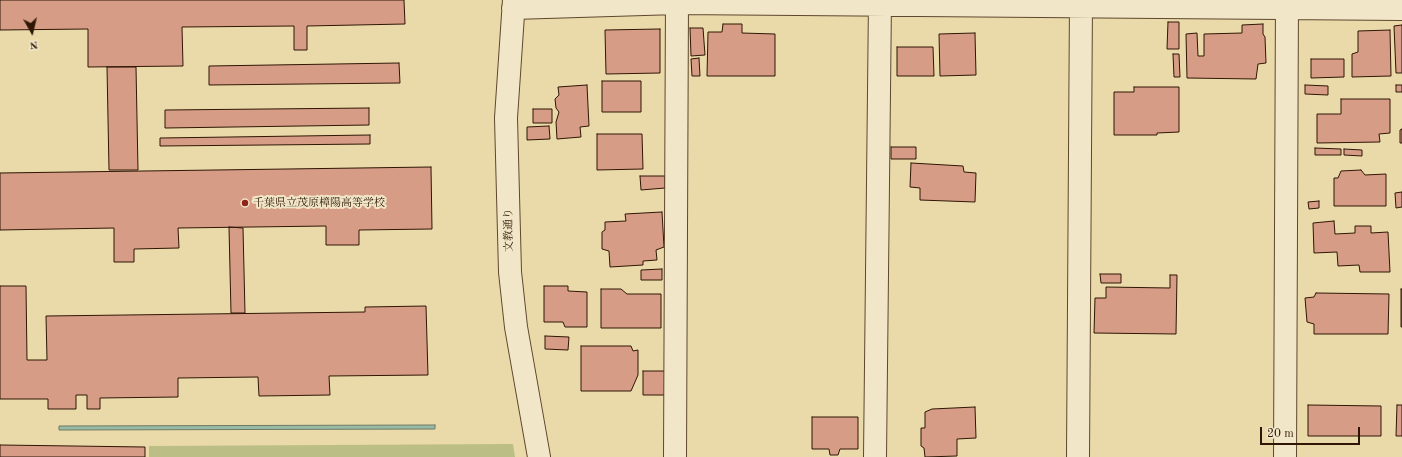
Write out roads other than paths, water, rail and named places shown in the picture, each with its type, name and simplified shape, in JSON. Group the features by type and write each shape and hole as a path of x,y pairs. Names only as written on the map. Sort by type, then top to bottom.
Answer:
{"street":[{"path":"675,457 677,2"},
{"path":"513,4 677,2 1286,4 1402,9"},
{"path":"875,457 880,2"},
{"path":"1078,457 1081,3"},
{"name":"文教通り","path":"513,4 506,118 510,272 516,327 539,457"},
{"path":"1286,4 1286,457"}],"place":[{"name":"千葉県立茂原樟陽高等学校","path":"245,203"}]}
